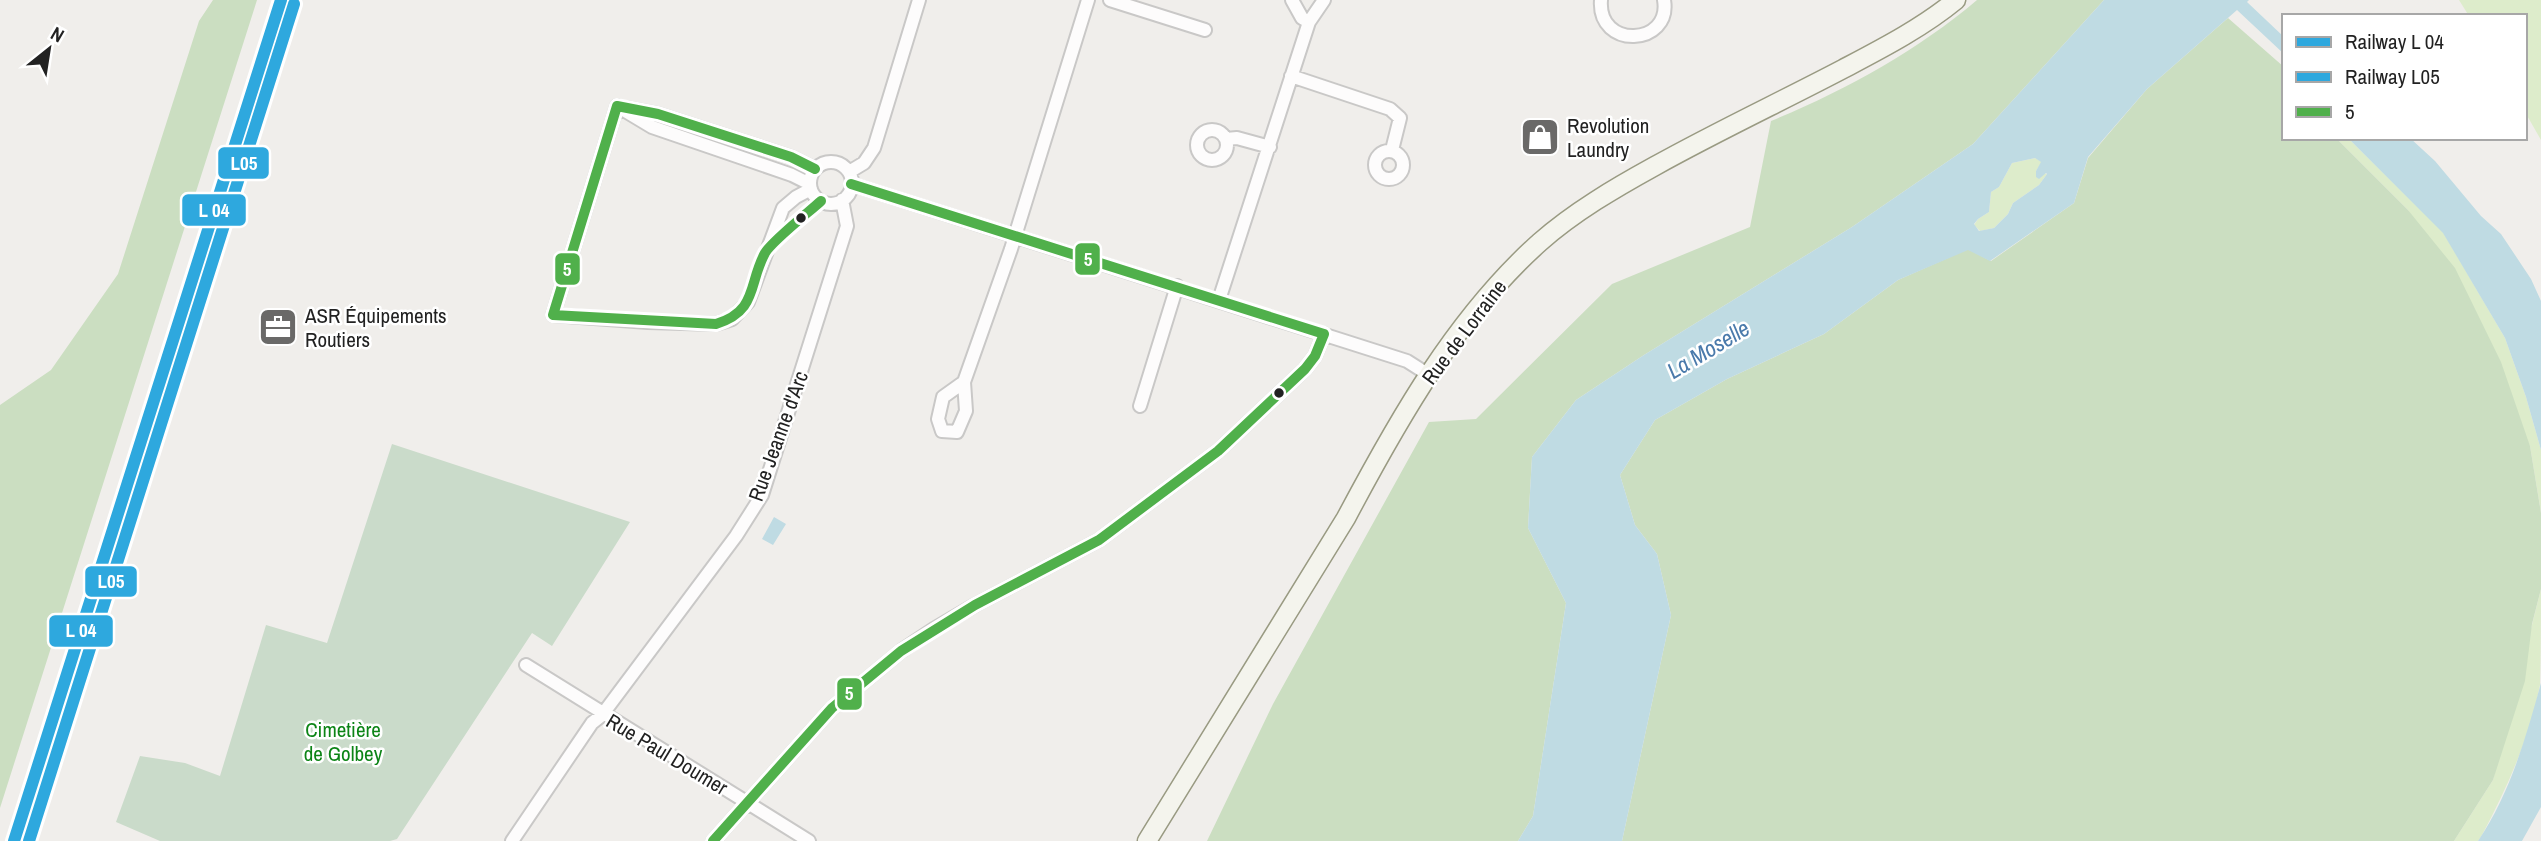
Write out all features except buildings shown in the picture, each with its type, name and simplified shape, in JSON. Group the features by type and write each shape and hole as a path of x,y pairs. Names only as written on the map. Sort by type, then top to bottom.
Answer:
{"main road":[{"name":"Rue de Lorraine","path":"1147,841 1317,566 1429,375 1492,291 1542,240 1590,205 1654,166 1870,55 1956,0"}],"street":[{"path":"850,178 874,148 919,0"},
{"path":"964,382 1015,235 1088,0"},
{"path":"1110,0 1205,30"},
{"path":"1292,0 1302,18 1309,22"},
{"path":"1219,300 1309,22 1325,0"},
{"path":"1601,0 1606,23 1613,30 1631,37 1650,32 1658,25 1663,16 1664,0"},
{"path":"1291,76 1390,109 1400,118 1392,150"},
{"path":"617,106 658,114 791,158 815,169"},
{"path":"617,106 553,315 716,324 732,319 748,302 783,208 811,187 815,169 831,162 844,167 850,178 849,193 842,200 831,204 824,202 817,199 811,187 792,175 652,127 617,106"},
{"path":"1226,139 1237,138 1270,147"},
{"path":"850,178 1015,235 1407,361 1429,375"},
{"name":"Rue Jeanne d'Arc","path":"512,841 592,723 602,715 736,536 762,495 847,226 842,200"},
{"path":"1140,406 1177,286"},
{"path":"713,841 832,708 901,651 934,629 1098,540 1218,451 1305,369 1315,356 1324,334"},
{"name":"Rue Paul Doumer","path":"526,666 809,841"}],"green space":[{"path":"213,0 257,0 0,808 0,405 51,370 118,274 199,21"},
{"path":"1977,0 2104,0 1973,144 1852,227 1576,400 1532,457 1528,528 1566,603 1533,816 1518,841 1207,841 1273,704 1429,422 1476,419 1612,284 1750,227 1771,121 1826,97 1905,53"},
{"path":"2459,0 2541,0 2541,140 2527,116 2527,14 2468,14"},
{"path":"2228,18 2282,65 2282,140 2338,140 2408,210 2455,268 2501,362 2530,446 2541,513 2541,589 2532,624 2525,681 2493,780 2454,841 1622,841 1671,615 1657,554 1635,525 1620,475 1655,420 1727,379 1824,334 1898,280 1968,249 1991,261 2074,203 2088,158 2147,89"},
{"path":"2338,140 2350,140 2443,232 2505,338 2541,450 2541,513 2530,446 2408,210"},
{"path":"2035,158 2042,162 2036,171 2047,174 2039,185 2013,203 2008,214 1994,228 1980,231 1974,225 1989,212 1991,192 1999,187 2012,163"},
{"name":"Cimetière de Golbey","path":"392,444 630,522 552,646 532,633 397,839 160,841 116,822 140,756 185,763 220,776 266,625 327,643"},
{"path":"2541,589 2540,685 2524,743 2478,841 2454,841 2493,780"}],"water":[{"name":"La Moselle","path":"2104,0 2249,0 2247,2 2282,35 2282,52 2237,10 2147,89 2088,157 2074,203 1990,261 1968,250 1898,280 1824,334 1727,379 1655,420 1620,475 1635,525 1657,554 1671,615 1622,841 1518,841 1533,816 1566,603 1528,528 1532,457 1576,400 1852,227 1973,144","holes":["2035,158 2041,162 2036,177 2039,179 2047,174 2039,185 2013,203 2008,214 1994,228 1979,231 1974,224 1989,212 1991,192 1999,187 2012,163"]},
{"path":"2350,140 2412,140 2435,161 2481,216 2501,234 2531,279 2541,301 2541,450 2505,338 2443,233"},
{"path":"774,517 786,524 773,545 762,539"},
{"path":"2541,683 2541,807 2522,841 2478,841 2508,785"}],"transit line":[{"path":"14,841 281,0"},
{"name":"5","path":"815,169 791,157 658,114 617,106 553,315 716,324 739,312 750,295 765,253 821,201"},
{"name":"5","path":"851,184 1324,334"},
{"name":"5","path":"713,841 832,708 901,651 975,605 1099,540 1218,451 1305,369 1315,356 1324,334"}],"rail line":[{"name":"L05","path":"29,841 294,4"}],"place":[{"name":"Revolution Laundry","path":"1540,137"},
{"name":"ASR Équipements Routiers","path":"278,327"}]}
